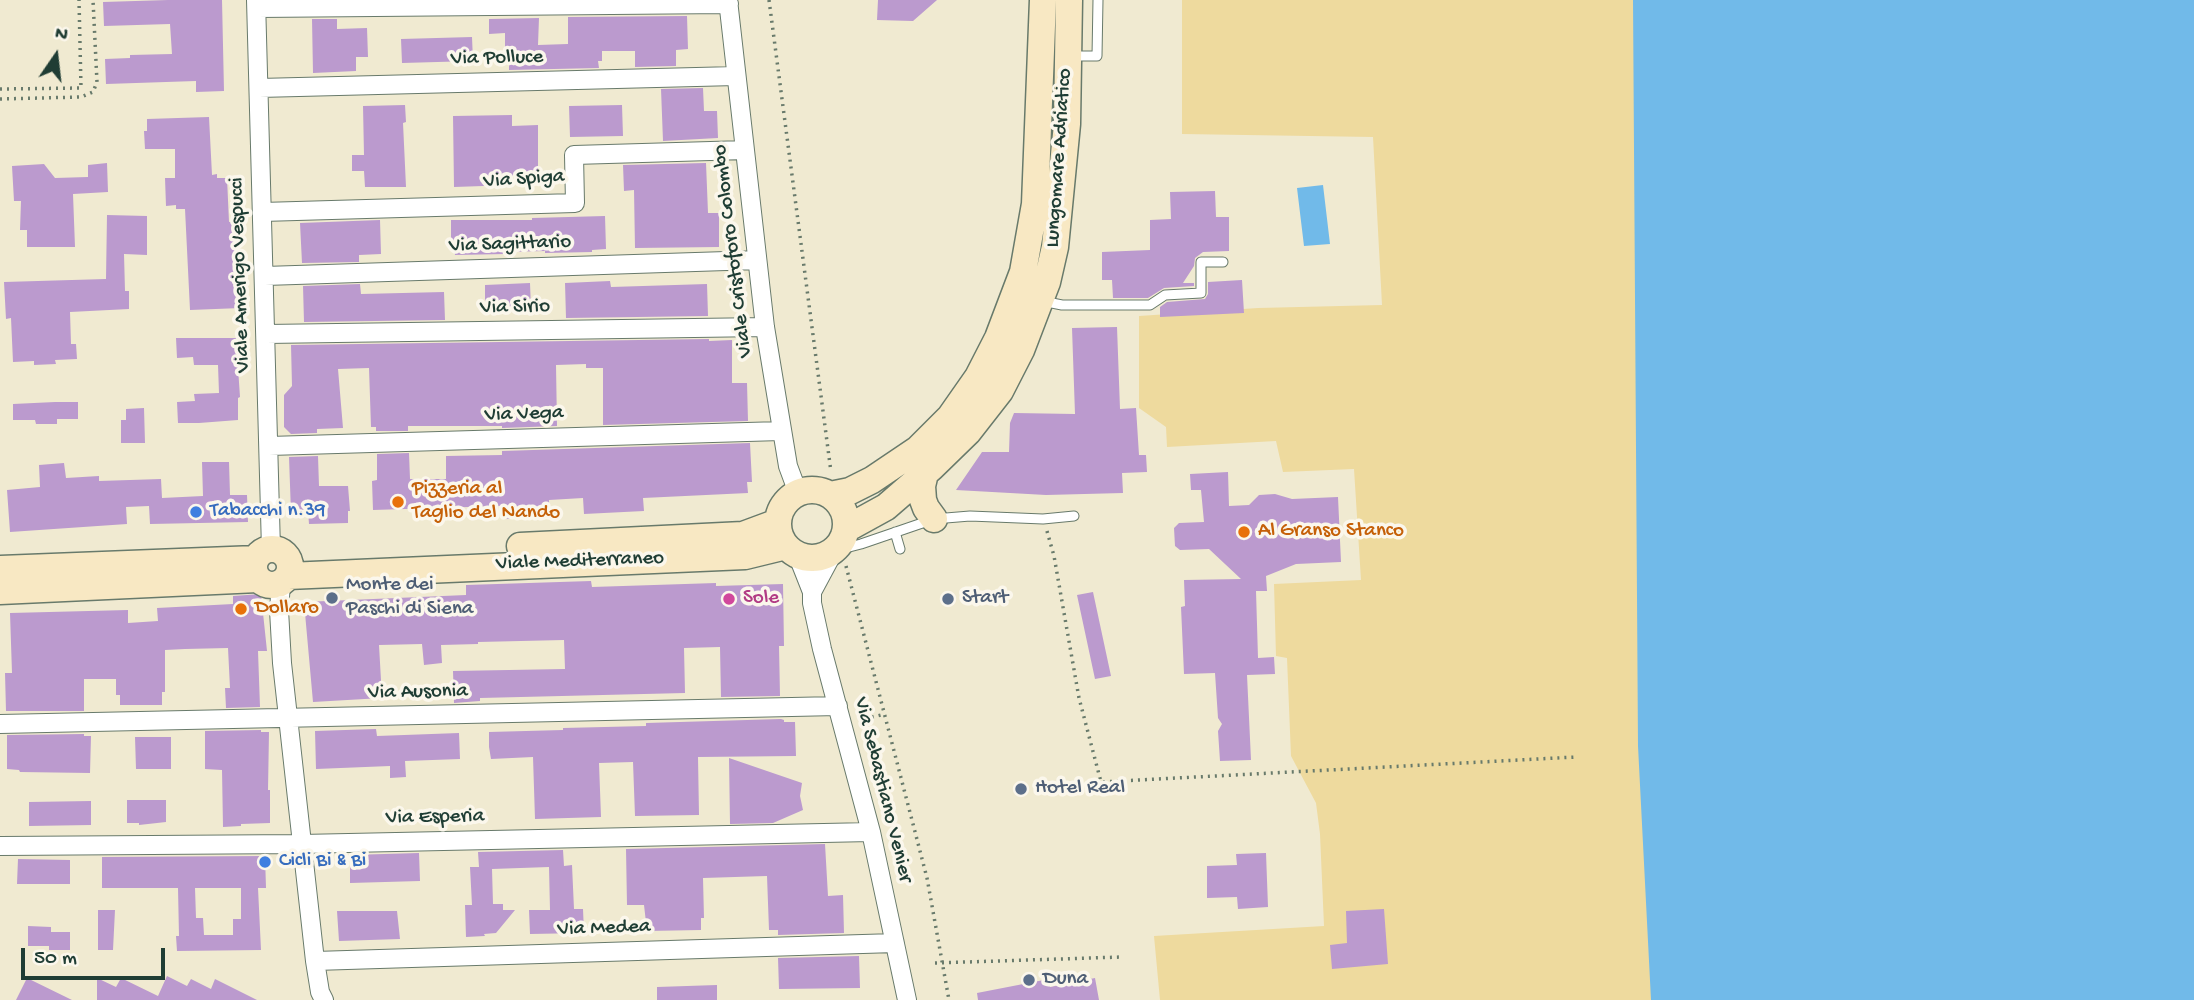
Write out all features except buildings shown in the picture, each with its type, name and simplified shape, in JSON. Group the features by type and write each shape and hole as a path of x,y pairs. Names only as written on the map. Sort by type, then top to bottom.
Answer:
{"street":[{"name":"Lungomare Adriatico","path":"830,495 850,491 872,480 918,449 950,417 978,377 998,338 1023,272 1035,204 1043,0"},
{"name":"Lungomare Adriatico","path":"840,540 926,473 968,432 1000,391 1021,350 1041,301 1055,247 1067,124 1069,0"},
{"path":"257,4 729,2"},
{"name":"Viale Cristoforo Colombo","path":"729,2 765,327 781,431 798,493"},
{"name":"Viale Amerigo Vespucci","path":"257,4 268,446 274,575 301,844 315,961 324,1000"},
{"name":"Via Polluce","path":"259,88 736,76"},
{"name":"Via Spiga","path":"262,212 575,203 574,155 745,150"},
{"name":"Via Sagittario","path":"265,276 757,260"},
{"name":"Via Sirio","path":"266,334 765,327"},
{"name":"Via Vega","path":"268,446 781,431"},
{"path":"926,473 922,486 923,500 933,519"},
{"path":"811,592 840,540 846,519 837,501 819,491 798,493 784,505 787,541 806,558 816,558 840,540"},
{"name":"Viale Mediterraneo","path":"0,591 274,575 743,535 787,541"},
{"name":"Via Sebastiano Venier","path":"787,541 811,592 871,832 907,1000"},
{"name":"Viale Mediterraneo","path":"0,569 274,575"},
{"name":"Via Ausonia","path":"0,724 838,706"},
{"name":"Via Esperia","path":"0,846 301,844 871,832"},
{"name":"Via Medea","path":"315,961 895,943"}],"lane":[{"path":"1068,56 1097,56 1098,0"},
{"path":"1041,301 1062,305 1150,305 1165,295 1201,293 1201,262 1223,262"},
{"path":"840,540 895,532 933,519 970,516 1043,519 1074,516"},
{"path":"895,532 900,550"}],"path":[{"path":"0,89 81,88 79,0"},
{"path":"0,99 81,97 93,92 97,82 93,0"},
{"path":"769,0 832,479 830,495"},
{"path":"1043,519 1054,556 1080,698 1101,782 1576,757"},
{"path":"840,540 927,878 949,1000"},
{"path":"865,719 885,714"},
{"path":"935,963 1122,957"}],"sand":[{"path":"1182,0 1651,0 1669,1000 1160,1000 1154,936 1324,926 1316,803 1291,756 1287,658 1276,656 1274,584 1361,580 1354,469 1283,472 1276,441 1167,447 1166,427 1139,408 1139,316 1258,308 1382,305 1373,137 1182,134"}],"water":[{"path":"1633,0 2194,0 2194,1000 1651,1000 1638,746"},
{"path":"1323,185 1330,244 1304,246 1297,188"}],"place":[{"name":"Pizzeria al Taglio del Nando","path":"398,502"},
{"name":"Tabacchi n.39","path":"196,512"},
{"name":"Al Granso Stanco","path":"1244,532"},
{"name":"Monte dei Paschi di Siena","path":"332,598"},
{"name":"Sole","path":"729,599"},
{"name":"Start","path":"948,599"},
{"name":"Dollaro","path":"241,609"},
{"name":"Hotel Real","path":"1021,789"},
{"name":"Cicli Bi & Bi","path":"265,862"},
{"name":"Duna","path":"1029,980"}]}
